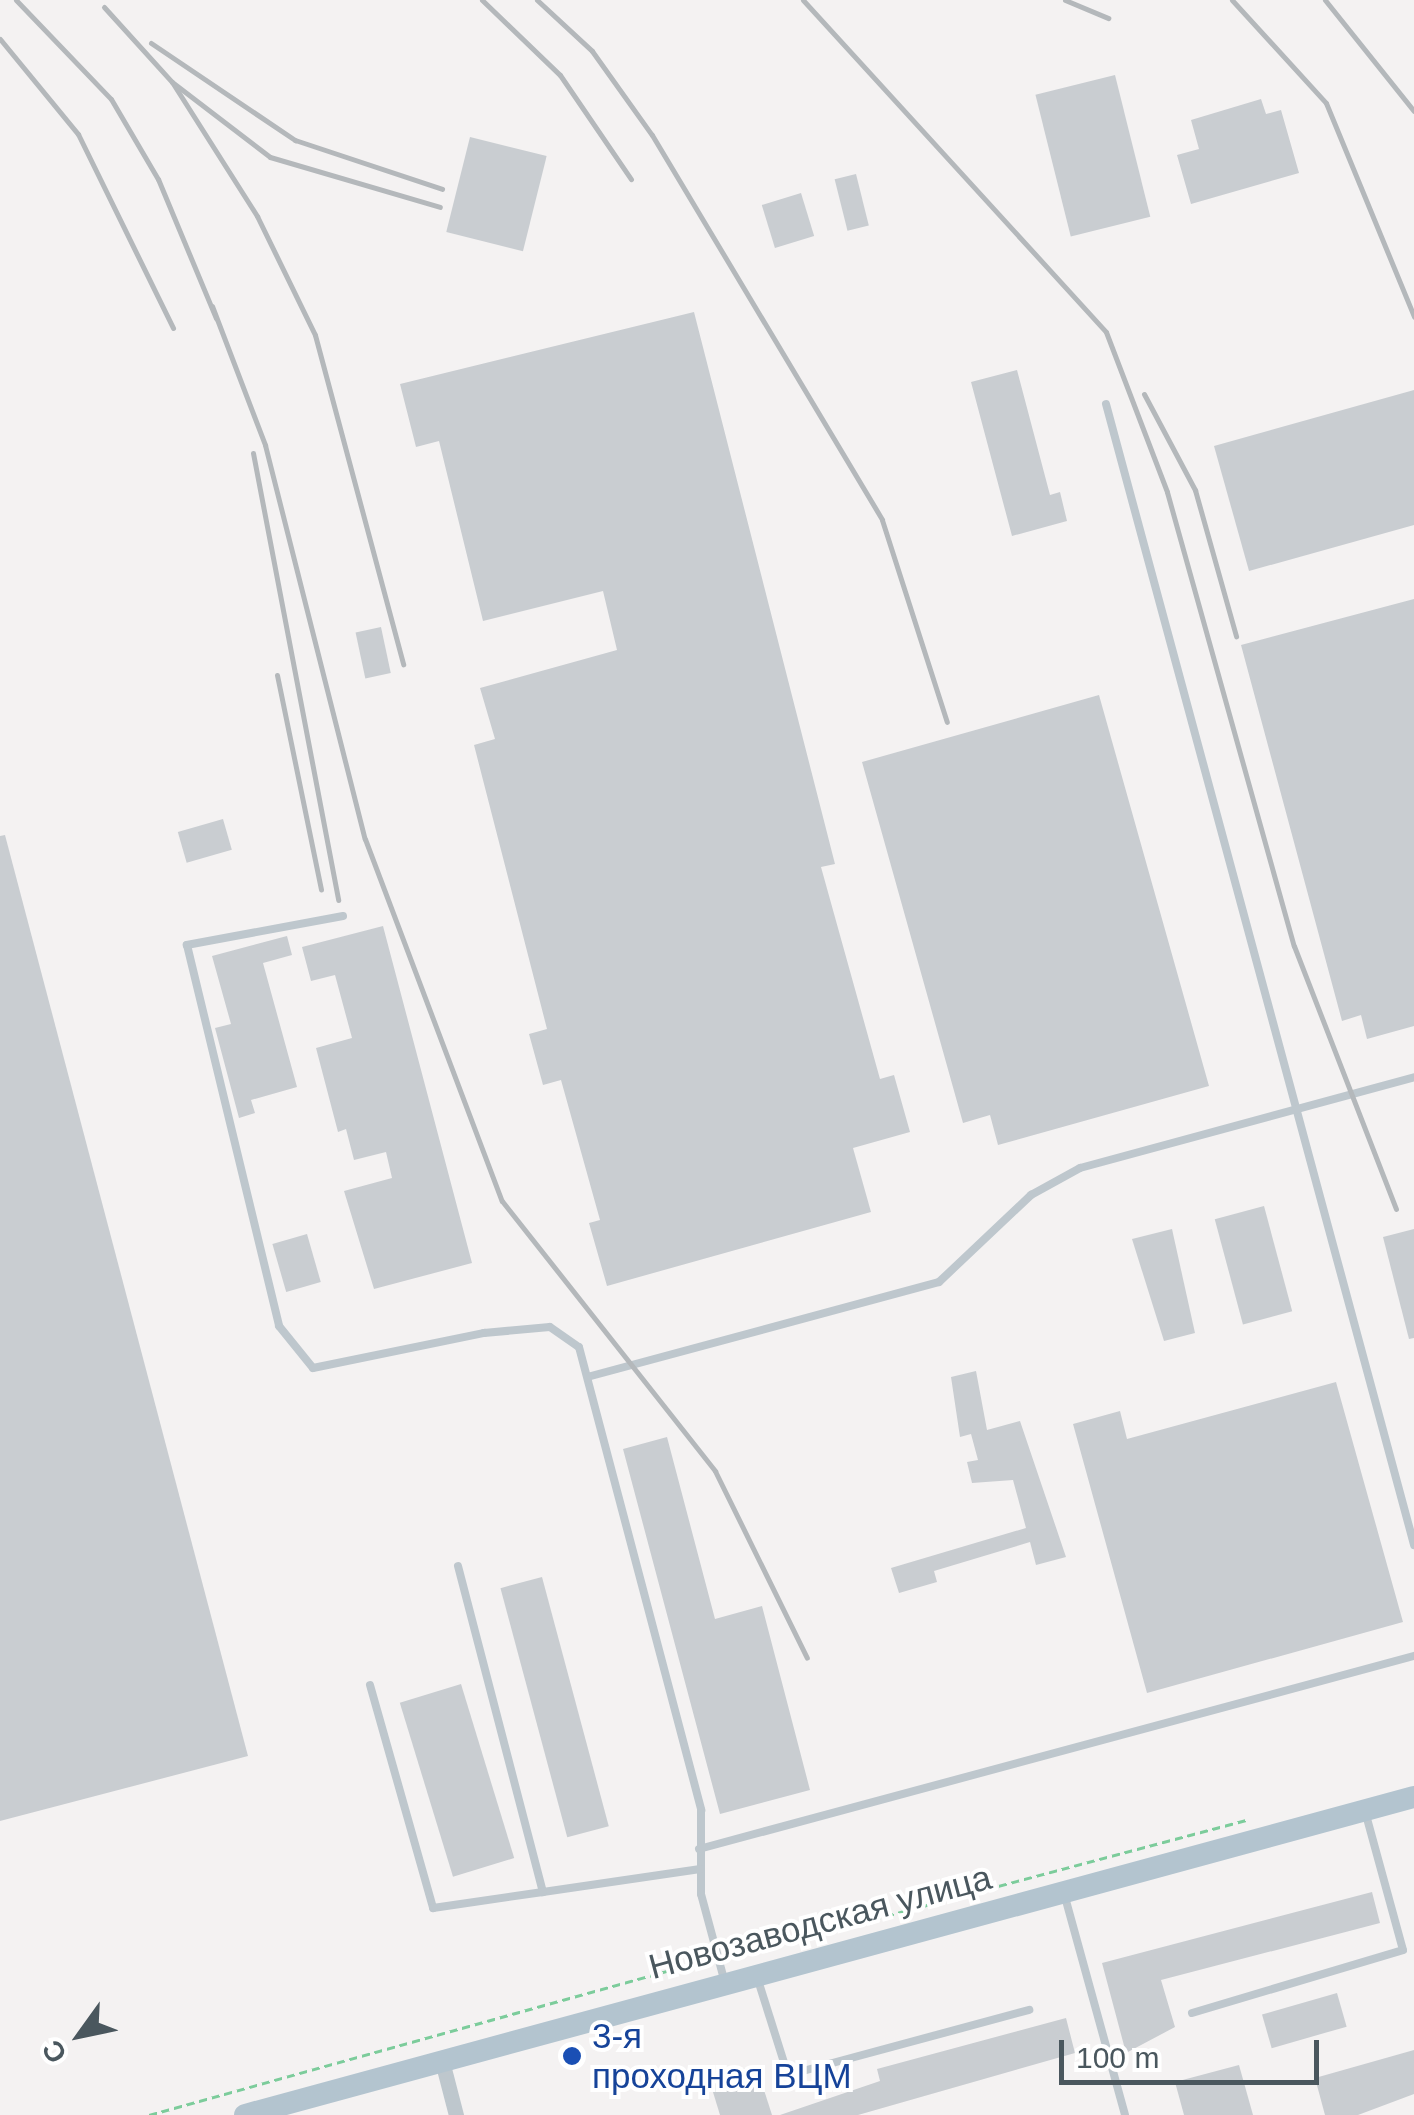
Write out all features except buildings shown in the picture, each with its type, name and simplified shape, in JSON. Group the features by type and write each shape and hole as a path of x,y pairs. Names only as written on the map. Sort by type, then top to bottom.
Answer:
{"main road":[{"name":"Новозаводская улица","path":"245,2115 1414,1797"}],"street":[{"path":"442,2061 456,2115"}],"lane":[{"path":"1106,404 1414,1545"},
{"path":"343,916 186,945 290,1350 313,1368 550,1328 578,1347 592,1376 702,1810 700,1868 726,1984"},
{"path":"592,1376 939,1282 1031,1195 1080,1168 1414,1078"},
{"path":"458,1566 543,1892"},
{"path":"699,1848 1414,1656"},
{"path":"370,1685 433,1908 700,1868"},
{"path":"1192,2014 1403,1950 1365,1810"},
{"path":"1064,1892 1125,2114"},
{"path":"757,1975 788,2075 1028,2010"}],"path":[{"path":"735,1956 1248,1820"},
{"path":"148,2115 692,1964"}],"railway":[{"path":"16,0 111,99 158,179 216,318"},
{"path":"482,0 560,75 631,179"},
{"path":"537,0 592,51 652,135 882,520 947,722"},
{"path":"803,0 1106,332 1167,492 1294,946 1396,1209"},
{"path":"1065,0 1108,18"},
{"path":"1232,0 1326,103 1414,317"},
{"path":"1325,0 1414,111"},
{"path":"104,7 172,82 270,157 440,207"},
{"path":"0,39 78,134 173,328"},
{"path":"151,43 295,140 442,189"},
{"path":"172,82 257,216 315,335 403,664"},
{"path":"212,306 265,445 365,839 502,1201 715,1471 807,1658"},
{"path":"1144,394 1195,490 1236,636"},
{"path":"253,453 338,900"},
{"path":"277,675 321,890"}],"place":[{"name":"3-я проходная ВЦМ","path":"572,2056"}]}
